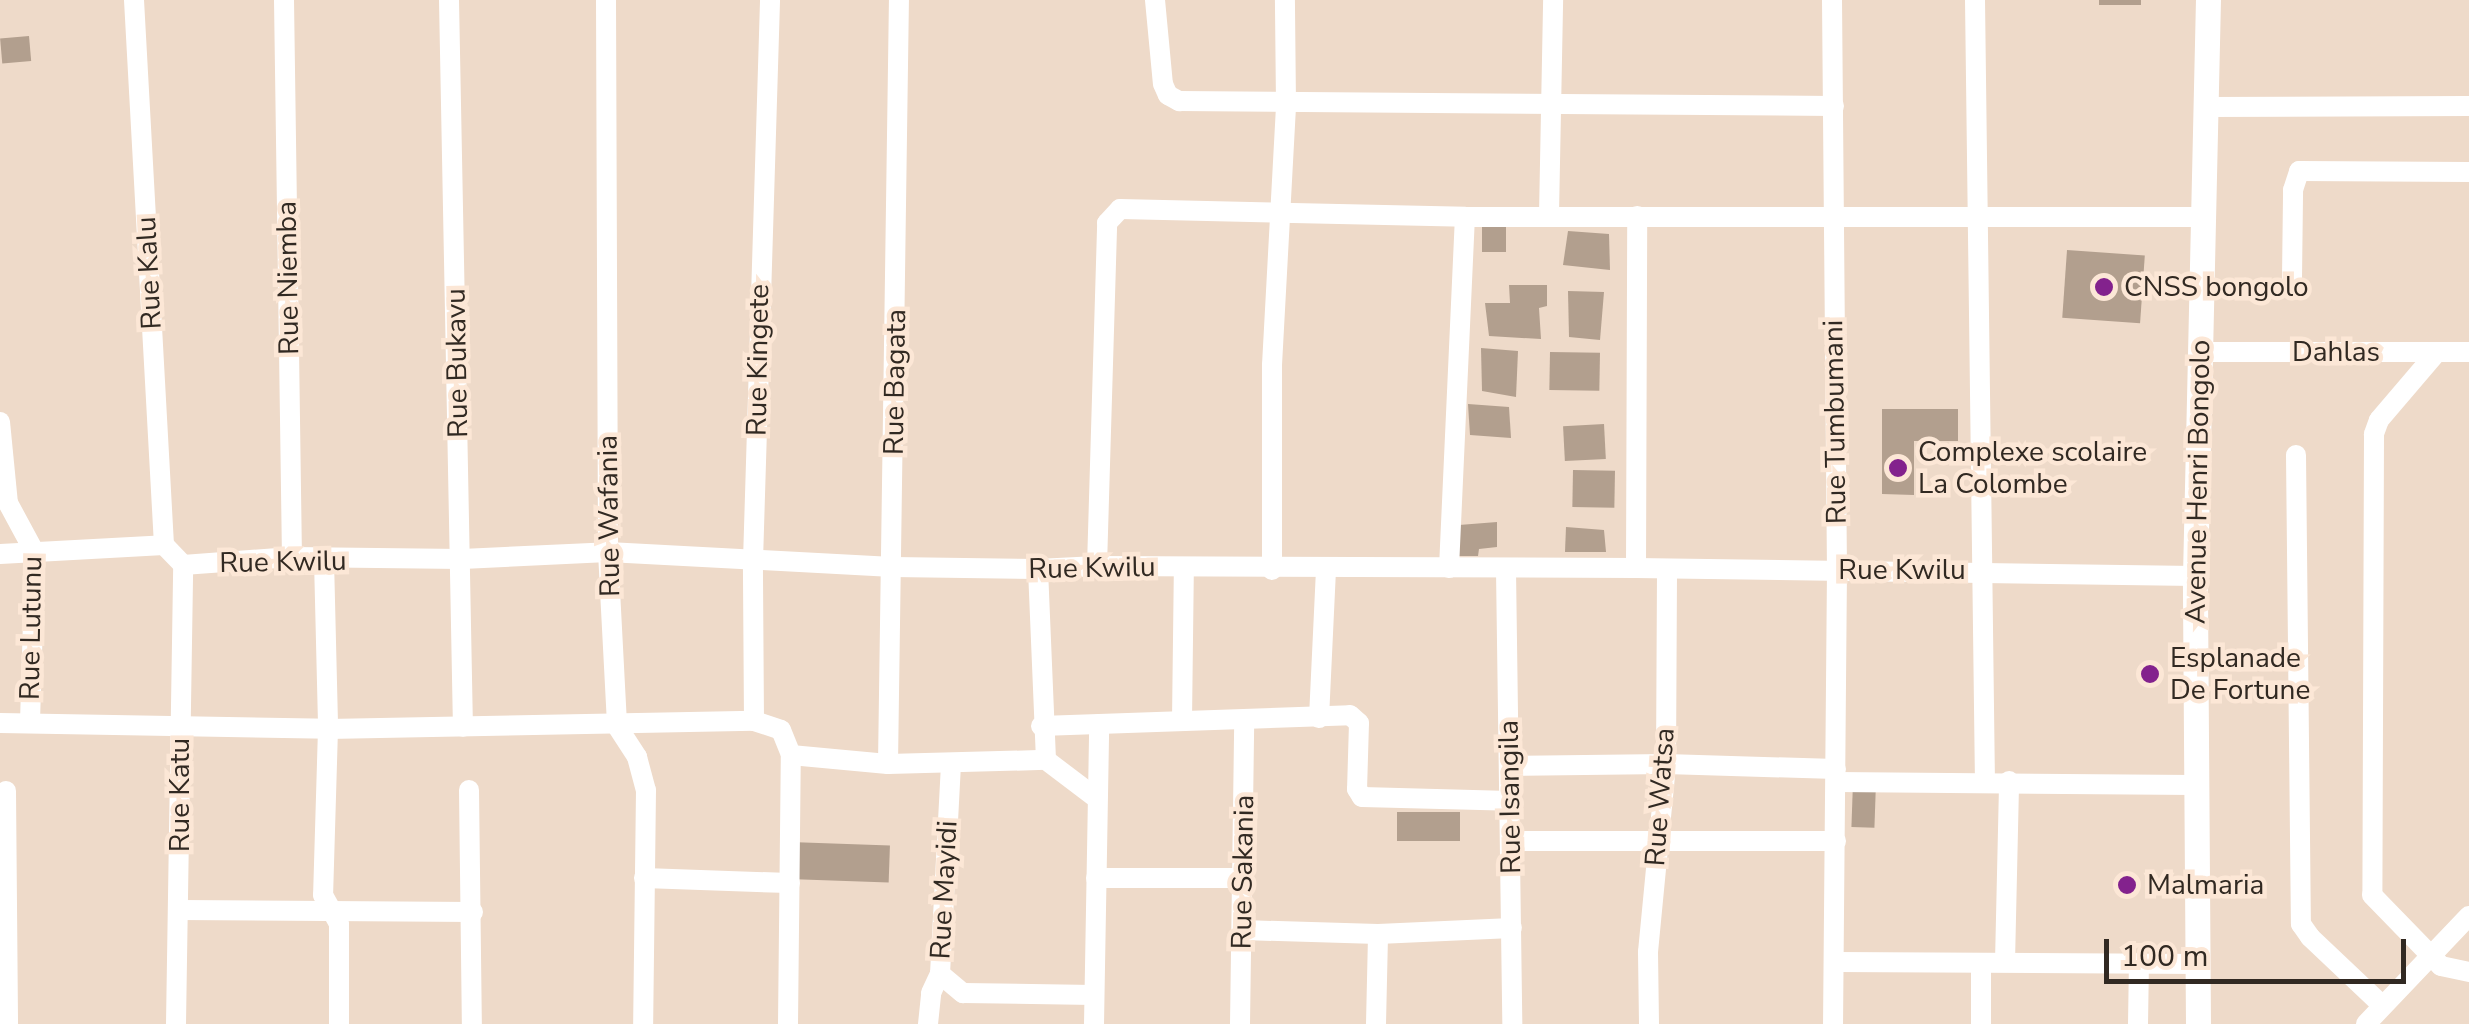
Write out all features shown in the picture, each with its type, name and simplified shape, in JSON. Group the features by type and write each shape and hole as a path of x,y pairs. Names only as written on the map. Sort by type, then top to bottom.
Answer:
{"street":[{"name":"Rue Kalu","path":"134,0 164,546"},
{"name":"Rue Niemba","path":"284,0 292,557"},
{"name":"Rue Bukavu","path":"449,0 463,727"},
{"name":"Rue Wafania","path":"606,0 608,552 617,726 638,757 646,790 642,1024"},
{"name":"Rue Kingete","path":"754,721 753,561 770,0"},
{"name":"Rue Bagata","path":"888,764 898,0"},
{"path":"1155,0 1168,95 1179,100 1286,104 1834,106"},
{"path":"1272,570 1272,365 1286,104 1285,0"},
{"path":"1549,215 1553,0"},
{"name":"Rue Tumbumani","path":"1832,0 1837,570 1833,1024"},
{"path":"1974,0 1985,782"},
{"name":"Avenue Henri Bongolo","path":"2198,1024 2195,576 2208,0"},
{"path":"2206,108 2469,106"},
{"path":"2292,278 2293,190 2299,171 2469,172"},
{"path":"1097,566 1107,223 1112,213 1120,209 1465,217 2202,217"},
{"path":"1636,568 1638,216"},
{"path":"1449,568 1465,217"},
{"name":"Dahlas","path":"2202,352 2468,353"},
{"path":"2437,352 2379,420 2374,434 2372,895 2445,970 2469,972"},
{"name":"Rue Lutunu","path":"0,422 8,503 35,553 30,723"},
{"path":"2296,455 2302,924 2310,937 2383,1006"},
{"path":"0,554 164,546"},
{"name":"Rue Kwilu","path":"164,546 182,566 292,557 462,559 608,552 893,567 1038,570 1097,566 1272,570 1636,568 2195,576"},
{"path":"324,560 328,729 323,895 339,924 339,1024"},
{"name":"Rue Katu","path":"176,1024 182,566"},
{"path":"1182,721 1184,568"},
{"path":"1319,718 1326,569"},
{"path":"1038,570 1041,726 1046,760"},
{"name":"Rue Isangila","path":"1506,570 1512,1024"},
{"name":"Rue Watsa","path":"1649,1024 1656,840 1666,764 1667,571"},
{"path":"1041,726 1350,715 1359,723 1357,789 1362,797 1510,801"},
{"name":"Rue Sakania","path":"1240,1024 1244,720"},
{"path":"0,723 328,729 754,721 781,730 791,755 788,1024"},
{"path":"1094,1024 1099,724"},
{"path":"791,755 888,764 1046,760 1096,798"},
{"name":"Rue Mayidi","path":"951,764 940,974 963,993 1094,996"},
{"path":"1510,766 1666,764 1985,782 2194,785"},
{"path":"2005,962 2009,781"},
{"path":"470,790 472,1024"},
{"path":"6,791 8,1024"},
{"path":"1510,840 1836,840"},
{"path":"644,878 790,883"},
{"path":"1096,878 1242,878"},
{"path":"179,910 474,912"},
{"path":"2366,1024 2469,916"},
{"path":"1242,930 1378,934 1512,928"},
{"path":"1376,1024 1378,934"},
{"path":"1835,962 2199,964"},
{"path":"2138,1024 2140,963"},
{"path":"1981,1024 1982,964"},
{"path":"928,1024 931,994 940,974"}],"building":[{"path":"2099,0 2141,0 2141,5 2099,5"},
{"path":"29,36 31,61 2,63 0,39"},
{"path":"1482,223 1506,223 1506,252 1482,252"},
{"path":"1568,231 1609,234 1610,270 1563,265"},
{"name":"CNSS bongolo","path":"2067,250 2145,255 2140,323 2062,318"},
{"path":"1509,285 1547,285 1547,306 1539,308 1541,339 1489,336 1485,303 1510,303"},
{"path":"1568,291 1604,292 1600,340 1569,337"},
{"path":"1481,348 1518,351 1516,397 1482,391"},
{"path":"1550,352 1600,353 1599,391 1549,390"},
{"path":"1468,404 1509,407 1511,438 1470,435"},
{"name":"Complexe scolaire La Colombe","path":"1882,409 1958,409 1958,441 1914,441 1914,495 1882,494"},
{"path":"1604,424 1606,459 1565,461 1563,426"},
{"path":"1573,470 1615,471 1614,508 1572,507"},
{"path":"1497,522 1497,547 1479,549 1478,556 1457,556 1459,525"},
{"path":"1566,527 1604,530 1606,552 1565,552"},
{"path":"1853,782 1876,783 1874,828 1851,827"},
{"path":"1397,812 1460,812 1460,841 1397,841"},
{"path":"790,842 890,845 889,882 789,879"}],"place":[{"name":"CNSS bongolo","path":"2104,287"},
{"name":"Complexe scolaire La Colombe","path":"1898,468"},
{"name":"Esplanade De Fortune","path":"2150,674"},
{"name":"Malmaria","path":"2127,885"}]}
